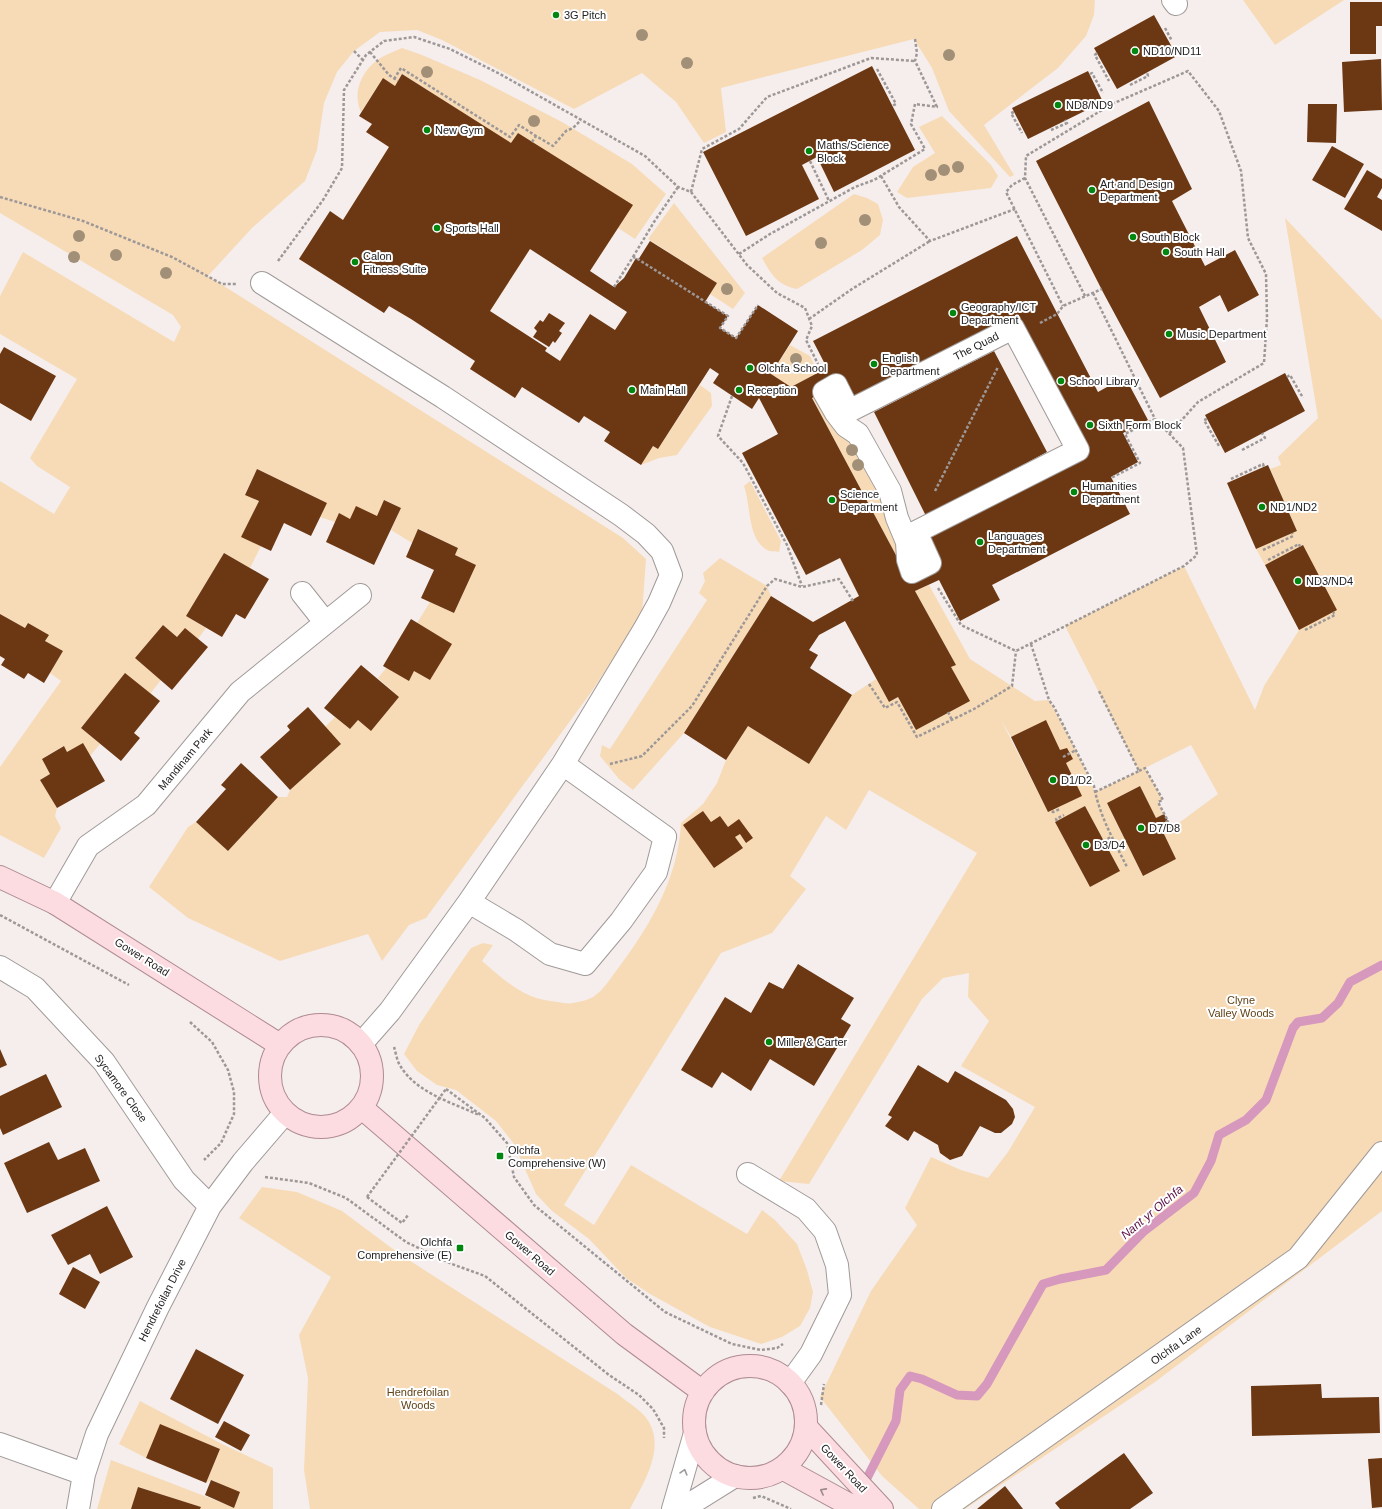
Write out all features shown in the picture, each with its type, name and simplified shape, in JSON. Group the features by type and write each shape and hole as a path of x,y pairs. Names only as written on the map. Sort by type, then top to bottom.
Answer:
{"main road":[{"name":"Gower Road","path":"0,877 55,903 280,1045"},
{"path":"321,1024 336,1027 350,1033 362,1044 372,1069 372,1083 369,1096 362,1108 349,1119 333,1126 316,1127 299,1122 285,1113 275,1098 270,1080 272,1061 280,1045 291,1034 305,1027 321,1024"},
{"name":"Gower Road","path":"362,1108 624,1334 703,1392"},
{"path":"754,1366 780,1374 790,1383 800,1396 805,1411 806,1427 799,1448 794,1457 782,1468 767,1475 751,1478 735,1476 721,1470 709,1460 700,1447 695,1433 696,1409 703,1392 715,1378 727,1371 740,1367 754,1366"},
{"name":"Gower Road","path":"806,1427 882,1509"},
{"name":"Gower Road","path":"782,1468 857,1509"}],"street":[{"path":"262,283 443,397 614,511 646,534 662,551 671,575 659,603 563,764 469,902 390,1011 362,1044"},
{"name":"The Quad","path":"1013,328 1017,336 1078,450 916,532 930,563 912,572 908,560 907,542 896,518 890,491 858,434 846,426 836,413 824,392 836,385 850,411 1013,328"},
{"path":"302,592 325,622"},
{"name":"Mandinam Park","path":"55,903 88,846 146,805 240,692 360,595"},
{"path":"469,902 516,930 550,954 585,964 621,921 656,872 664,837 563,764"},
{"name":"Sycamore Close","path":"0,967 35,988 104,1062 184,1180 210,1206"},
{"name":"Hendrefoilan Drive","path":"78,1509 84,1474 97,1434 158,1307 210,1206 243,1162 285,1113"},
{"name":"Olchfa Lane","path":"943,1509 1298,1258 1382,1153"},
{"path":"748,1174 806,1209 825,1231 837,1265 840,1295 811,1354 790,1383"},
{"path":"673,1509 695,1433"},
{"path":"0,1444 84,1474"},
{"path":"682,1509 735,1476"}],"path":[{"path":"0,197 90,224 172,257 222,284 262,283 323,200 342,168 344,90 363,60 370,52 384,41 414,37 450,49 581,120 645,156 678,187 691,192 739,254 777,293 805,308 812,326 806,340 818,365"},
{"path":"739,254 770,234 829,201 881,176 925,149 911,124 915,104 938,107 915,61 917,53 915,39"},
{"path":"354,51 363,60"},
{"path":"370,52 389,75 398,81"},
{"path":"1097,53 1095,56 1109,81"},
{"path":"691,192 702,149 739,129 767,97 871,58 915,61"},
{"path":"394,79 401,68 510,137 519,125 553,146 566,131 573,128 581,120"},
{"path":"877,69 896,104 892,106"},
{"path":"1085,296 1025,178 1026,156 1112,104 1188,71 1219,111 1241,171 1248,238 1266,274 1267,318 1264,363 1198,402 1169,434"},
{"path":"1130,85 1148,76 1147,72"},
{"path":"1090,74 1092,73 1103,93"},
{"path":"1014,112 1011,113 1022,132"},
{"path":"1051,130 1067,123 1065,120"},
{"path":"532,142 536,136"},
{"path":"810,161 829,201"},
{"path":"881,176 899,207 930,241"},
{"path":"1025,178 1012,185 1006,192 1063,306"},
{"path":"614,287 654,222 678,187"},
{"path":"809,319 852,289 930,241 1015,209"},
{"path":"633,257 728,316 720,328 736,338 758,305"},
{"path":"934,493 1006,352 1017,336 1057,314 1063,306 1102,289"},
{"path":"1016,651 1184,566 1197,556 1183,448 1154,419 1093,293"},
{"path":"1287,377 1290,375 1303,398"},
{"path":"732,396 718,436 743,463 787,545 802,586"},
{"path":"1111,478 1140,463 1125,434 1154,419"},
{"path":"1207,419 1204,420 1219,446"},
{"path":"1242,450 1265,438 1262,433"},
{"path":"1231,479 1263,464 1264,468"},
{"path":"1262,550 1293,536 1292,533"},
{"path":"1268,560 1298,544 1300,547"},
{"path":"767,586 774,579 802,586 839,579 853,600"},
{"path":"935,582 961,625 1016,651"},
{"path":"1305,630 1335,615 1333,612"},
{"path":"1031,644 1049,700 1094,786 1099,806 1111,836 1128,867"},
{"path":"869,684 885,708 897,702 917,737 952,720 1012,686 1016,651"},
{"path":"1099,691 1139,771"},
{"path":"948,712 952,720"},
{"path":"1063,757 1076,750"},
{"path":"1095,792 1145,768 1163,800 1158,802 1168,821 1160,825"},
{"path":"1052,810 1053,812 1060,809"},
{"path":"1057,821 1056,819 1064,815"},
{"path":"1103,841 1111,836"},
{"path":"0,915 112,973 131,986"},
{"path":"184,1019 212,1042 228,1070 234,1092 234,1114 221,1143 184,1180"},
{"path":"394,1046 400,1067 412,1080 428,1092 485,1118"},
{"path":"408,1215 402,1223 367,1197 446,1089 485,1118 507,1143 514,1177 534,1205 665,1312 732,1344 761,1350 777,1348 790,1340"},
{"path":"261,1176 309,1183 346,1198 406,1242 452,1264 485,1276 609,1375 639,1395 653,1409 664,1428 664,1443"},
{"path":"747,1499 761,1496 791,1509"}],"green space":[{"path":"0,0 1095,0 1094,15 1086,36 1058,68 984,125 1014,175 1010,177 949,111 932,68 914,39 721,88 726,132 704,143 676,102 642,73 574,109 442,40 417,30 380,32 354,51 337,72 324,103 317,150 305,181 252,228 208,276 623,538 646,559 642,614 592,691 426,918 409,925 382,961 368,934 280,961 188,918 149,887 188,827 196,822 228,851 278,797 287,797 290,790 341,744 325,727 335,717 350,729 358,720 371,730 399,697 378,678 387,667 409,680 414,671 430,680 451,644 417,623 430,602 454,613 476,565 455,555 458,548 419,529 412,543 391,530 401,508 385,500 377,516 350,519 339,514 335,522 320,517 327,503 257,469 245,494 259,501 242,537 261,546 250,568 224,553 186,616 206,628 198,639 177,637 163,625 135,658 161,680 150,694 125,674 81,728 100,744 90,756 67,752 63,746 42,759 50,774 40,780 57,808 55,816 61,828 44,858 0,835 0,767 61,681 50,673 63,651 45,641 49,635 28,623 25,628 0,614 0,481 54,514 70,487 37,466 30,458 77,379 0,334 0,296 23,252 174,342 181,327 173,315 0,213"},
{"path":"1243,0 1344,0 1275,45"},
{"path":"402,48 480,80 562,122 632,164 666,194 635,239 618,228 590,271 541,242 530,249 487,316 343,220 389,147 488,129 402,74 395,86 383,78 361,112 358,104 358,96 361,80 365,73 377,60"},
{"path":"942,116 991,165 998,176 991,188 907,198 897,192 913,167 935,153 919,127"},
{"path":"854,194 867,198 878,204 883,220 880,235 862,250 797,289 784,285 775,278 762,258"},
{"path":"674,203 745,293 733,309 710,294 717,283 648,239"},
{"name":"Clyne Valley Woods","path":"1285,218 1382,320 1382,1211 1155,1382 965,1509 919,1509 882,1476 820,1397 871,1291 917,1225 905,1208 931,1157 961,1170 988,1178 1008,1152 1035,1107 961,1066 989,1021 968,997 969,973 943,978 922,999 809,1184 779,1181 977,853 869,790 846,830 826,816 790,876 806,889 772,933 721,953 564,1205 594,1225 631,1165 747,1234 762,1210 775,1220 797,1244 807,1270 813,1292 810,1308 800,1326 782,1337 761,1344 710,1327 650,1294 626,1278 589,1239 552,1211 536,1194 514,1144 496,1121 456,1090 437,1085 417,1071 404,1054 419,1025 471,948 483,943 493,945 482,961 508,983 535,998 546,1001 571,1003 591,998 601,991 631,951 661,900 675,863 681,823 703,804 717,783 726,760 748,726 809,764 852,695 876,679 889,702 898,697 916,730 969,701 951,667 956,665 915,591 929,585 970,659 1035,701 1049,700 1076,750 1095,792 1139,771 1065,626 1184,566 1255,710 1264,686 1299,630 1303,545 1265,565 1256,549 1297,531 1270,469 1281,465 1278,457 1318,418","holes":["1001,720 1011,737 1082,796 1051,810 1042,800","1191,745 1218,794 1172,828 1163,832 1176,859 1143,876 1107,803 1140,786 1156,818 1164,814 1158,802 1163,800 1145,768","1085,806 1119,871 1090,887 1055,822"]},
{"path":"790,345 810,356 818,373 791,387 771,374"},
{"path":"700,385 711,393 712,406 677,455 659,458 641,465 653,446 658,449"},
{"path":"824,392 874,460 905,572 812,398"},
{"path":"750,481 781,541 779,552 767,550 756,538 744,486"},
{"path":"720,558 767,586 771,596 684,733 633,790 619,779 600,756 602,745 610,749 707,600 699,593 705,581 703,573"},
{"name":"Hendrefoilan Woods","path":"262,1187 297,1192 342,1211 401,1255 619,1395 641,1412 653,1430 655,1442 654,1453 646,1477 630,1509 310,1509 304,1470 308,1378 299,1335 331,1277 239,1218"},
{"path":"140,1401 222,1444 273,1468 273,1509 200,1509 200,1507 139,1487 131,1509 97,1509 111,1460 233,1507 240,1493 212,1480 206,1483 220,1449 160,1425 146,1458 119,1444"}],"building":[{"path":"1350,2 1382,2 1382,26 1376,26 1376,54 1350,54"},
{"name":"ND10/ND11","path":"1154,15 1177,56 1117,89 1094,48"},
{"path":"1381,59 1382,110 1344,112 1342,62"},
{"name":"Maths/Science Block","path":"872,66 915,150 834,192 817,157 802,165 819,199 746,236 703,152"},
{"name":"ND8/ND9","path":"1088,71 1103,102 1028,139 1012,108"},
{"path":"402,74 511,143 518,133 633,205 590,271 614,287 624,278 636,258 638,260 650,241 717,283 705,302 728,316 720,328 736,338 758,305 798,331 771,374 791,387 827,368 813,341 1017,236 1098,392 1125,377 1148,420 1123,433 1138,462 1111,477 1130,514 992,585 1000,600 960,621 939,580 915,591 956,665 951,667 970,701 916,730 898,697 889,702 845,621 819,635 809,650 818,655 810,668 852,695 809,764 748,726 726,760 684,733 771,596 813,622 859,596 840,558 806,575 742,453 778,434 759,398 752,409 713,383 719,374 710,368 658,449 653,446 641,465 604,441 610,432 584,416 579,423 522,387 515,398 470,369 475,361 411,319 389,306 384,313 299,259 330,211 343,220 389,147 366,132 372,124 359,116 383,78 395,86","holes":["530,249 627,312 615,330 590,314 560,361 545,351 547,348 490,311","1017,336 1078,450 916,532 905,572 812,398 831,388 865,403"]},
{"name":"South Block","path":"1149,101 1192,189 1172,201 1205,266 1235,250 1259,295 1228,312 1220,295 1199,307 1226,362 1160,398 1104,294 1036,161"},
{"path":"1308,104 1337,104 1336,143 1307,142"},
{"path":"1332,146 1364,164 1345,198 1312,180"},
{"path":"1367,170 1382,179 1382,188 1377,197 1382,200 1382,231 1344,209"},
{"path":"549,313 565,323 559,331 562,333 555,343 553,341 549,347 533,337 537,331 534,328 540,320 543,322"},
{"path":"4,347 56,376 31,421 0,403 0,354"},
{"path":"994,351 1047,452 926,516 874,412"},
{"path":"1285,373 1305,411 1225,453 1205,415"},
{"name":"ND1/ND2","path":"1268,465 1297,531 1256,549 1227,483"},
{"path":"257,469 327,503 311,536 284,523 271,551 241,537 259,501 245,495"},
{"path":"384,500 401,508 374,565 326,542 339,513 350,519 356,506 377,516"},
{"path":"418,529 458,548 455,555 476,565 454,613 421,598 434,570 406,557"},
{"name":"ND3/ND4","path":"1303,545 1337,610 1299,630 1265,565"},
{"path":"224,553 269,579 245,619 236,614 222,637 186,616"},
{"path":"0,614 25,628 28,623 49,635 45,641 63,651 44,683 28,673 24,679 1,665 5,659 0,656"},
{"path":"411,619 452,644 430,680 414,671 409,681 383,666"},
{"path":"163,625 177,637 185,628 208,647 172,690 135,658"},
{"path":"361,665 399,697 371,731 358,720 350,729 324,708"},
{"path":"125,673 160,701 134,733 140,738 121,761 81,728"},
{"path":"308,707 341,744 290,790 260,757 290,730 287,726"},
{"name":"D1/D2","path":"1046,720 1060,750 1067,748 1073,759 1066,763 1082,796 1048,812 1011,737"},
{"path":"83,743 105,781 57,808 40,780 50,774 42,759 64,746 67,752"},
{"path":"241,763 278,797 228,851 196,822 226,789 221,785"},
{"name":"D7/D8","path":"1140,786 1156,818 1164,814 1172,828 1163,832 1176,859 1143,876 1107,803"},
{"name":"D3/D4","path":"1085,806 1120,871 1090,887 1055,822"},
{"path":"703,811 711,822 720,816 728,827 739,819 753,838 746,843 740,834 735,837 743,848 714,868 683,825"},
{"name":"Miller & Carter","path":"798,964 854,998 841,1019 851,1025 814,1086 770,1059 751,1091 722,1072 712,1088 681,1070 725,997 751,1013 769,982 783,989"},
{"path":"0,1049 7,1065 0,1068"},
{"path":"918,1065 948,1083 955,1071 1006,1100 1013,1109 1015,1117 1012,1124 1001,1133 995,1133 980,1126 962,1156 950,1160 940,1153 938,1145 914,1131 908,1141 885,1126 892,1117 888,1115"},
{"path":"46,1074 62,1107 3,1135 0,1128 0,1096"},
{"path":"49,1142 58,1160 85,1148 100,1181 27,1213 4,1163"},
{"path":"107,1206 133,1257 100,1274 90,1254 68,1265 51,1235"},
{"path":"73,1267 100,1282 85,1309 59,1294"},
{"path":"196,1349 244,1375 218,1424 170,1399"},
{"path":"1321,1384 1322,1398 1379,1397 1380,1433 1252,1436 1251,1386"},
{"path":"224,1421 250,1435 241,1451 215,1437"},
{"path":"160,1424 220,1449 206,1483 146,1458"},
{"path":"1124,1453 1153,1493 1130,1509 1060,1509 1055,1503"},
{"path":"1382,1458 1382,1507 1372,1508 1368,1459"},
{"path":"211,1480 240,1492 234,1508 205,1495"},
{"path":"1005,1486 1023,1509 977,1509"},
{"path":"138,1487 201,1507 200,1509 131,1509"}],"waterway":[{"name":"Nant yr Olchfa","path":"865,1482 896,1421 900,1390 910,1376 922,1379 957,1395 977,1396 987,1384 1043,1284 1106,1270 1143,1232 1194,1193 1211,1161 1219,1135 1246,1120 1266,1100 1293,1028 1298,1022 1322,1018 1338,1003 1350,982 1382,965"}],"place":[{"name":"3G Pitch","path":"556,15"},
{"name":"ND10/ND11","path":"1135,51"},
{"name":"ND8/ND9","path":"1058,105"},
{"name":"New Gym","path":"427,130"},
{"name":"Maths/Science Block","path":"809,151"},
{"name":"Art and Design Department","path":"1092,190"},
{"name":"Sports Hall","path":"437,228"},
{"name":"South Block","path":"1133,237"},
{"name":"South Hall","path":"1166,252"},
{"name":"Calon Fitness Suite","path":"355,262"},
{"name":"Geography/ICT Department","path":"953,313"},
{"name":"Music Department","path":"1169,334"},
{"name":"English Department","path":"874,364"},
{"name":"Olchfa School","path":"750,368"},
{"name":"School Library","path":"1061,381"},
{"name":"Main Hall","path":"632,390"},
{"name":"Reception","path":"739,390"},
{"name":"Sixth Form Block","path":"1090,425"},
{"name":"Humanities Department","path":"1074,492"},
{"name":"Science Department","path":"832,500"},
{"name":"ND1/ND2","path":"1262,507"},
{"name":"Languages Department","path":"980,542"},
{"name":"ND3/ND4","path":"1298,581"},
{"name":"D1/D2","path":"1053,780"},
{"name":"D7/D8","path":"1141,828"},
{"name":"D3/D4","path":"1086,845"},
{"name":"Miller & Carter","path":"769,1042"},
{"name":"Olchfa Comprehensive (W)","path":"500,1156"},
{"name":"Olchfa Comprehensive (E)","path":"460,1248"}]}
